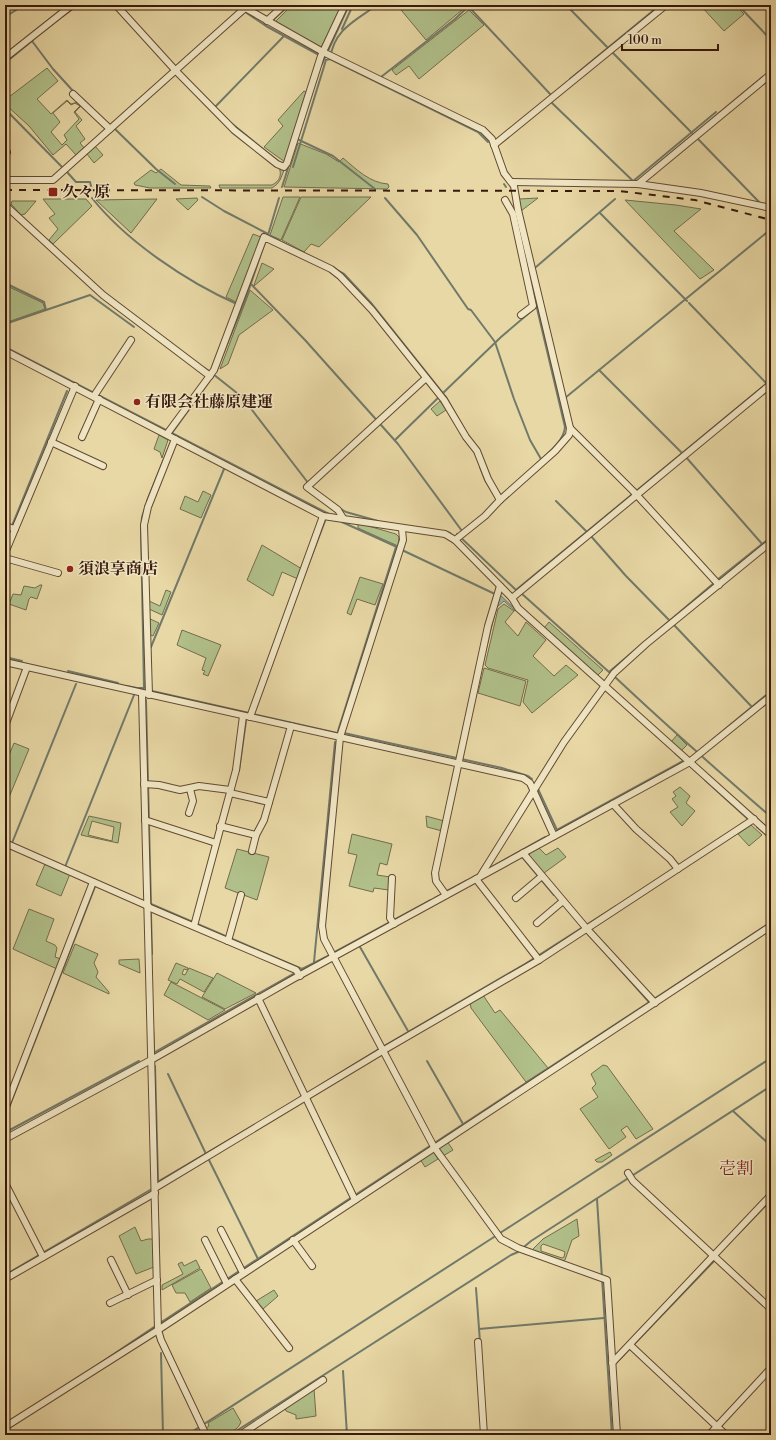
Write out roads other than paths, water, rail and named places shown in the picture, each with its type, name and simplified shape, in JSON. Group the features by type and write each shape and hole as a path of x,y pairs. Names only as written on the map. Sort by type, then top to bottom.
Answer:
{"street":[{"path":"5,58 72,5"},
{"path":"116,5 176,71 234,130 277,164 284,167 287,163 325,54 345,5"},
{"path":"268,23 284,5"},
{"path":"494,145 666,5"},
{"path":"5,180 52,180 176,71 242,9 325,54 483,130 488,134 494,145 504,173 512,182 516,213 531,283 570,428 568,436 555,451 459,538"},
{"path":"638,184 771,74"},
{"path":"73,94 110,129"},
{"path":"512,182 638,184 701,193 770,208"},
{"path":"505,200 516,213"},
{"path":"5,205 103,295 210,376"},
{"path":"206,1435 161,1340 158,1330 148,907 144,525 171,435 217,363 264,237 331,269 340,276 372,310 440,396 466,437 476,448 488,479 500,500"},
{"path":"522,315 536,303"},
{"path":"82,437 97,398 131,340"},
{"path":"5,351 171,435 323,516 402,529 445,534 459,538 500,586 516,594"},
{"path":"342,518 338,510 307,487 426,378"},
{"path":"516,594 634,493 770,385"},
{"path":"5,553 11,527 51,442 75,386"},
{"path":"570,428 634,493 719,585"},
{"path":"51,442 103,466"},
{"path":"194,924 231,793 249,715 323,516"},
{"path":"402,529 403,540 340,737 322,926 324,939 433,1145 501,1239 518,1248 607,1280 617,1435"},
{"path":"478,878 564,742 614,673 646,644 771,542"},
{"path":"5,558 58,573"},
{"path":"446,895 436,881 435,873 496,595 500,586"},
{"path":"516,594 518,608 752,821 771,835"},
{"path":"5,662 145,694 249,715 340,737 459,760 523,778 530,783 534,790 554,836"},
{"path":"5,726 7,717 27,667"},
{"path":"5,1139 151,1060 258,998 688,763 771,696"},
{"path":"252,851 260,824 264,820 291,726"},
{"path":"147,784 164,786 176,790 190,789 199,786 269,802"},
{"path":"189,813 193,801 190,789"},
{"path":"613,804 636,829 670,859 678,869"},
{"path":"147,821 216,843"},
{"path":"5,1279 41,1255 155,1190 383,1048 537,958 752,821"},
{"path":"222,826 256,835"},
{"path":"5,843 148,907 194,924 228,941 296,970 300,976"},
{"path":"523,853 585,928 653,1001"},
{"path":"516,898 542,876"},
{"path":"392,878 390,918 394,924"},
{"path":"478,878 537,958"},
{"path":"5,1109 95,883"},
{"path":"228,941 241,895"},
{"path":"537,923 564,901"},
{"path":"5,1427 158,1330 293,1240 353,1197 653,1001 771,926"},
{"path":"258,998 353,1197"},
{"path":"630,1176 771,1309"},
{"path":"5,1183 41,1255"},
{"path":"612,1363 631,1346 771,1195"},
{"path":"221,1230 243,1273"},
{"path":"206,1240 227,1284"},
{"path":"293,1240 312,1266"},
{"path":"111,1260 128,1294"},
{"path":"235,1279 289,1348"},
{"path":"110,1303 157,1280"},
{"path":"478,1342 484,1435"},
{"path":"631,1346 726,1435"},
{"path":"709,1435 771,1368"},
{"path":"240,1435 323,1380"}],"waterway":[{"path":"5,17 24,5"},
{"path":"63,16 78,5"},
{"path":"235,5 266,26 319,55"},
{"path":"272,21 289,5"},
{"path":"322,64 349,5"},
{"path":"342,29 353,5"},
{"path":"293,167 326,60 330,59 336,40 354,21 377,5"},
{"path":"381,77 455,19 470,5"},
{"path":"566,5 609,49"},
{"path":"570,79 660,5"},
{"path":"738,5 771,40"},
{"path":"468,6 551,95 552,103 633,181"},
{"path":"215,107 284,36"},
{"path":"5,63 33,40"},
{"path":"32,41 53,69 74,92"},
{"path":"612,52 692,133"},
{"path":"330,59 478,132 488,142"},
{"path":"5,109 63,168"},
{"path":"632,182 716,112"},
{"path":"231,123 280,163"},
{"path":"115,129 156,169 175,184"},
{"path":"297,139 333,156 375,189"},
{"path":"698,139 761,204"},
{"path":"282,187 289,165"},
{"path":"67,172 76,182 90,182 91,186"},
{"path":"202,197 224,211 268,234"},
{"path":"92,198 122,230 158,259 198,284 237,304"},
{"path":"268,235 279,198"},
{"path":"385,198 417,235 468,309 471,310 495,342 514,399 530,440 541,459"},
{"path":"536,267 615,199"},
{"path":"600,213 687,301"},
{"path":"565,398 771,229"},
{"path":"268,235 295,249"},
{"path":"216,371 246,298 266,239"},
{"path":"322,262 344,274 372,304 446,397 470,439"},
{"path":"5,283 44,302 46,310"},
{"path":"251,284 305,340 398,444 462,531"},
{"path":"5,324 90,295 134,327"},
{"path":"689,303 766,383"},
{"path":"532,468 557,444 564,433 565,427 536,304"},
{"path":"443,393 501,337 535,308"},
{"path":"5,347 329,514"},
{"path":"203,367 209,371"},
{"path":"599,370 681,452"},
{"path":"213,374 242,397 309,484"},
{"path":"172,433 214,375"},
{"path":"457,534 516,590 771,380"},
{"path":"5,543 67,391"},
{"path":"395,440 440,396"},
{"path":"685,456 763,545"},
{"path":"147,501 164,459"},
{"path":"480,467 485,480 496,498"},
{"path":"149,648 151,647 224,469"},
{"path":"556,501 586,531"},
{"path":"126,686 144,688 141,530 142,517 146,505"},
{"path":"339,508 346,512 378,521"},
{"path":"301,584 325,521"},
{"path":"342,522 397,547"},
{"path":"446,532 450,533"},
{"path":"590,535 626,576 669,620"},
{"path":"717,580 771,537"},
{"path":"338,731 396,547"},
{"path":"767,549 771,553"},
{"path":"402,550 497,595"},
{"path":"609,672 714,583"},
{"path":"521,593 609,672"},
{"path":"483,661 494,615"},
{"path":"522,615 559,648"},
{"path":"674,625 752,707"},
{"path":"5,657 22,661"},
{"path":"68,671 118,683"},
{"path":"615,677 653,713 771,817"},
{"path":"12,843 76,684"},
{"path":"152,691 337,733 339,732"},
{"path":"712,740 771,691"},
{"path":"65,867 134,695"},
{"path":"146,700 151,905"},
{"path":"637,718 659,738"},
{"path":"239,771 246,721"},
{"path":"344,733 502,768 528,776 532,779"},
{"path":"314,962 335,742"},
{"path":"675,753 685,762"},
{"path":"538,789 557,830 683,761"},
{"path":"705,780 749,820"},
{"path":"757,827 771,839"},
{"path":"490,868 545,837"},
{"path":"523,858 554,895"},
{"path":"447,891 468,880"},
{"path":"5,1118 96,884"},
{"path":"435,898 443,894"},
{"path":"333,953 431,900"},
{"path":"151,904 302,969"},
{"path":"322,1084 525,964 616,906"},
{"path":"151,914 152,954"},
{"path":"654,999 771,922"},
{"path":"360,947 408,1031"},
{"path":"601,948 649,1002"},
{"path":"302,969 328,956"},
{"path":"155,1052 293,974"},
{"path":"160,1323 651,1001"},
{"path":"153,1027 154,1050"},
{"path":"500,1233 771,1058"},
{"path":"6,1132 139,1061"},
{"path":"427,1061 463,1124"},
{"path":"155,1066 158,1180"},
{"path":"168,1074 206,1154"},
{"path":"230,1435 511,1255 518,1252 531,1241 771,1086"},
{"path":"733,1111 771,1146"},
{"path":"159,1181 251,1127"},
{"path":"208,1158 258,1259"},
{"path":"5,1275 150,1190"},
{"path":"157,1199 159,1247"},
{"path":"597,1199 612,1435"},
{"path":"737,1235 771,1200"},
{"path":"187,1435 494,1237"},
{"path":"615,1364 715,1260"},
{"path":"476,1288 480,1342"},
{"path":"479,1329 604,1318"},
{"path":"93,1368 154,1327"},
{"path":"161,1353 163,1435"},
{"path":"343,1371 347,1435"}],"railway":[{"path":"5,190 619,191 695,200 771,220"}],"place":[{"name":"久々原","path":"53,192"},
{"name":"有限会社藤原建運","path":"137,402"},
{"name":"須浪享商店","path":"70,569"}],"district":[{"name":"壱割","path":"736,1169"}]}
